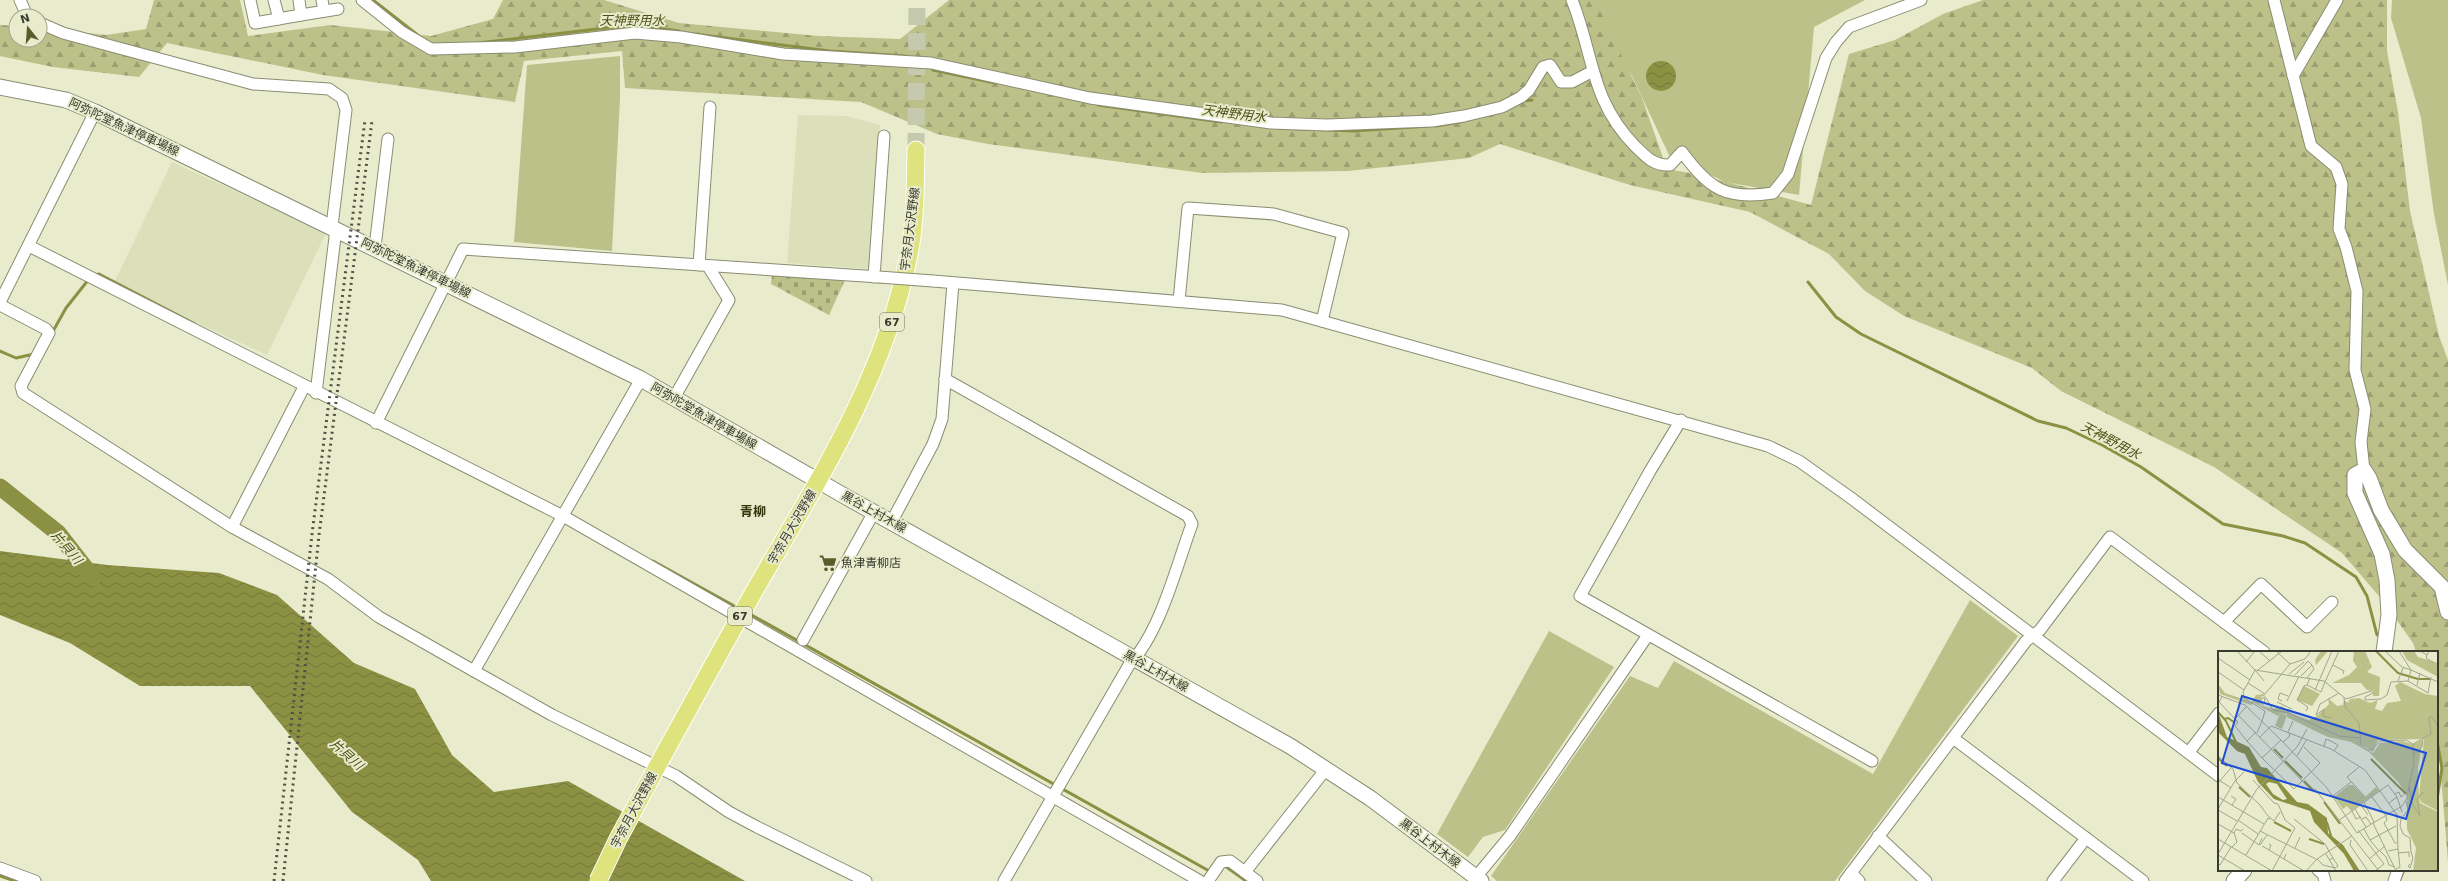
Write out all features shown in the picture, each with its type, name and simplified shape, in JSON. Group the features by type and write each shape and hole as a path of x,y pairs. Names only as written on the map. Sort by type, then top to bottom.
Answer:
{"main road":[{"name":"阿弥陀堂魚津停車場線","path":"0,88 66,100 95,112 375,247 642,379 818,481"},
{"name":"宇奈月大沢野線","path":"598,881 618,839 665,752 740,616 856,412 889,330 909,257 915,198 916,150"},
{"path":"2384,651 2389,615 2387,580 2382,554 2355,493 2355,475 2364,470 2369,478 2381,510 2405,550 2442,587 2448,612"},
{"name":"黒谷上村木線","path":"818,481 892,521 1248,722 1326,769 1370,798 1479,879"},
{"path":"2234,881 2243,871"}],"street":[{"path":"250,0 255,23 301,15 323,6 338,9"},
{"path":"274,0 278,19"},
{"path":"299,0 301,15"},
{"path":"362,0 402,32 431,49 522,47 636,33 681,37 783,54 931,63 1090,98 1271,123 1327,125 1432,121 1464,116 1502,107 1520,98 1529,90 1543,67 1550,65 1554,68 1560,82 1572,82 1593,71"},
{"path":"1572,0 1603,102 1620,131 1646,158 1659,166 1670,165 1682,152 1695,169 1725,192 1747,197 1773,193 1788,174 1826,58 1836,42 1849,27 1921,0"},
{"path":"2274,0 2311,146 2336,167 2342,184 2339,229 2346,247 2357,290 2354,370 2365,409 2361,442 2364,470"},
{"path":"2293,76 2337,0"},
{"path":"48,27 62,33 252,84 329,89 342,98 346,110 316,393"},
{"path":"674,398 729,300 703,266 710,108"},
{"path":"95,112 0,304 49,333 21,386 23,393 232,527 328,579 379,617 552,715 676,776 729,812 756,827 866,881"},
{"path":"877,277 884,136"},
{"path":"375,247 388,139"},
{"path":"1180,301 1188,208 1274,214 1343,233 1322,321"},
{"path":"29,246 304,387 562,516 740,616 1200,881"},
{"path":"376,422 463,249 933,281 1282,310 1681,420 1768,446 1799,462 1851,498 2218,775"},
{"path":"892,521 933,444 942,419 953,283"},
{"path":"474,671 642,379"},
{"path":"945,379 1188,516 1192,524 1159,612 1134,659 1129,665 1004,881"},
{"path":"232,527 304,387"},
{"path":"1681,420 1650,471 1580,596 1872,761"},
{"path":"803,640 874,512"},
{"path":"1859,881 1848,877 2026,641 2040,630 2110,537 2263,651"},
{"path":"2224,622 2261,584 2307,627 2332,602"},
{"path":"1479,879 1648,635"},
{"path":"2189,752 2218,714"},
{"path":"1953,738 2143,881"},
{"path":"1245,872 1326,769"},
{"path":"1878,836 1926,881"},
{"path":"2053,881 2086,838"},
{"path":"1208,881 1221,862 1230,861 1257,881"},
{"path":"0,868 35,881"},
{"path":"2319,871 2323,874 2325,881"},
{"path":"2394,881 2398,871"}],"shaded area":[{"path":"798,115 846,116 880,125 869,269 787,263"},
{"path":"172,162 326,233 267,355 113,285"}],"green space":[{"path":"154,0 240,0 248,36 330,25 431,36 493,19 503,0 604,0 679,23 818,36 900,39 949,0 1595,0 1642,98 1667,169 1701,175 1811,205 1849,54 1895,40 1943,14 1983,0 2387,0 2387,51 2398,112 2410,211 2439,336 2448,360 2448,862 2438,740 2438,651 2416,651 2413,643 2384,602 2342,553 2214,467 2061,391 2032,368 1904,316 1865,291 1829,254 1750,212 1630,185 1500,144 1469,158 1348,171 1202,173 988,144 937,134 861,102 625,88 622,51 524,61 515,102 323,75 167,43 139,77 53,67 0,56 0,25 8,26 8,48 48,48 48,29 106,35 146,29"},
{"path":"1585,0 1865,0 1814,27 1799,195 1725,182 1669,155 1632,76"},
{"path":"2392,0 2448,0 2448,285 2434,214 2421,118 2391,18"},
{"path":"620,56 620,99 612,251 514,242 527,65"},
{"path":"772,275 845,280 829,315 771,284"},
{"path":"1970,600 2018,636 1835,881 1497,881 1491,876 1630,676 1658,688 1674,661 1873,774"},
{"path":"1549,631 1614,667 1505,830 1483,837 1468,857 1437,834"}],"water":[{"path":"1661,61 1672,65 1676,76 1672,87 1661,91 1650,87 1646,76 1650,65"},
{"path":"0,551 107,565 219,573 277,595 354,663 415,689 452,755 494,792 568,781 745,881 431,881 418,860 352,812 250,686 140,686 70,643 0,615"}],"waterway":[{"name":"天神野用水","path":"373,0 419,36"},
{"name":"天神野用水","path":"478,43 614,27 649,27 679,31"},
{"name":"天神野用水","path":"694,34 830,51 905,56"},
{"name":"天神野用水","path":"933,70 995,83"},
{"name":"天神野用水","path":"1522,101 1532,100"},
{"name":"天神野用水","path":"1098,105 1221,122"},
{"name":"天神野用水","path":"1436,126 1460,122"},
{"name":"天神野用水","path":"1278,128 1354,131 1429,126"},
{"path":"95,275 99,274 195,324"},
{"path":"52,333 66,308 89,279"},
{"name":"天神野用水","path":"1808,282 1836,317 1861,334 2038,421 2066,428 2102,445 2141,467 2223,524 2283,536 2305,543 2356,577 2367,596 2377,635"},
{"path":"0,351 16,358 34,354"},
{"name":"片貝川","path":"0,487 58,533 93,578"},
{"path":"653,561 738,608"},
{"path":"748,613 1211,872"},
{"path":"2438,746 2442,768 2438,793"},
{"path":"1225,866 1246,881"},
{"path":"2400,879 2404,871"},
{"path":"0,876 15,881"}],"tunnel":[{"path":"916,150 917,0"}],"railway":[{"path":"274,881 312,534 365,120"},
{"path":"283,881 319,535 372,121"}],"place":[{"name":"魚津青柳店","path":"828,563"}],"district":[{"name":"青柳","path":"753,511"}]}
